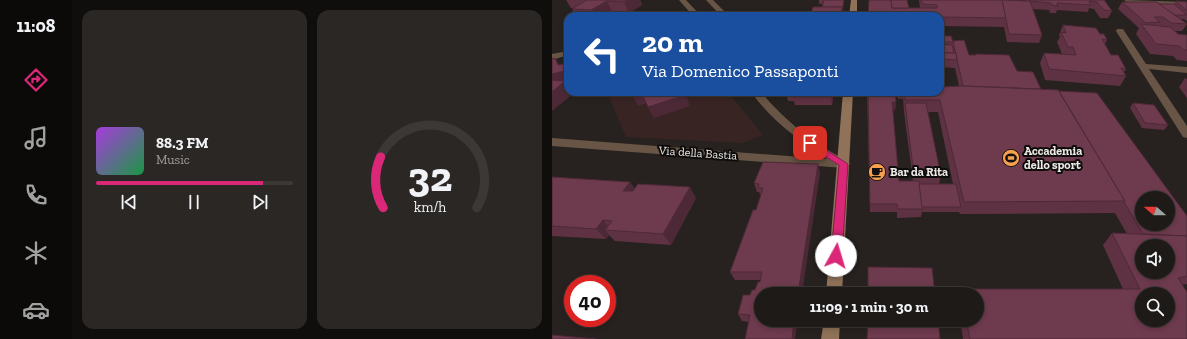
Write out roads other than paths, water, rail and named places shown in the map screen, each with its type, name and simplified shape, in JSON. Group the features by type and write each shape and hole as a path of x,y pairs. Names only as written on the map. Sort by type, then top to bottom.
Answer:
{"street":[{"path":"682,0 693,12"},
{"path":"709,0 719,12"},
{"path":"853,12 854,0"},
{"path":"1127,0 1187,4"},
{"path":"1120,31 1187,134"},
{"path":"552,58 564,54"},
{"path":"1144,66 1187,70"},
{"path":"760,96 777,116 799,136 844,164"},
{"path":"835,287 848,96"},
{"name":"Via della Bastia","path":"552,142 844,164"},
{"path":"830,339 831,327"}],"place":[{"name":"Accademia dello sport","path":"1011,158"},
{"name":"Bar da Rita","path":"877,172"}]}
